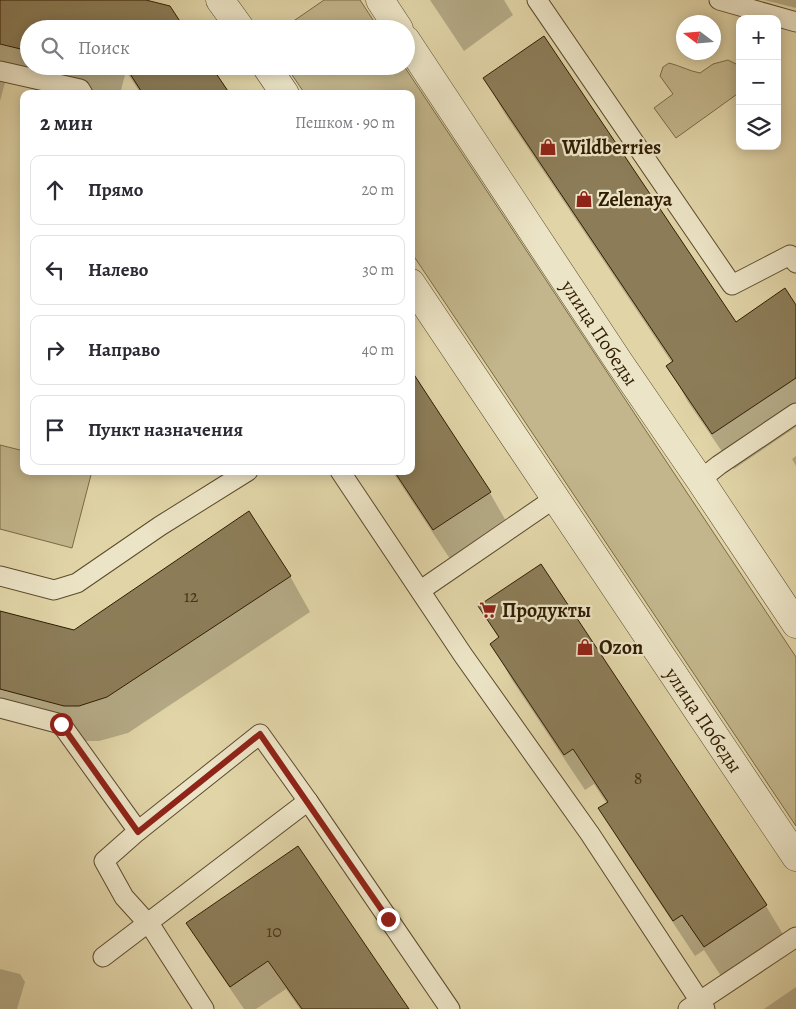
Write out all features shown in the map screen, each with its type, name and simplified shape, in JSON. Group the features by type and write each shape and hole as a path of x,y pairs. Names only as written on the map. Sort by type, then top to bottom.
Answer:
{"street":[{"path":"220,0 234,20"},
{"path":"380,0 393,20"},
{"name":"улица Победы","path":"415,54 796,624"},
{"path":"272,75 281,90"},
{"name":"улица Победы","path":"415,289 796,858"}],"lane":[{"path":"537,0 732,285 790,255 796,264"},
{"path":"719,0 796,22"},
{"path":"0,71 81,90"},
{"path":"700,480 796,413"},
{"path":"0,576 54,590 77,583 160,526 242,475"},
{"path":"343,475 463,655 590,834 698,1006 796,937"},
{"path":"420,590 555,498"},
{"path":"0,708 61,724 138,832"},
{"path":"204,1009 148,924 124,897 104,862 138,832 260,734 450,1009"},
{"path":"103,957 308,801"}],"shaded area":[{"path":"324,0 360,0 373,20 295,20"},
{"path":"728,60 736,64 736,95 676,138 654,108 673,94 660,76 663,67 669,63 700,73 713,64"},
{"path":"292,75 410,75 796,657 796,826 415,258 415,90 302,90"},
{"path":"0,445 20,450 20,475 91,475 72,548 0,529"}],"building":[{"path":"0,0 146,0 170,6 179,20 20,20 20,49 0,44"},
{"path":"544,36 736,322 785,288 796,305 796,378 712,434 666,366 673,361 483,78"},
{"path":"131,75 217,75 227,90 140,90"},
{"path":"415,376 491,492 433,530 397,475 415,475"},
{"path":"249,511 291,576 107,697 79,706 64,706 0,689 0,611 74,630"},
{"path":"541,564 767,905 704,947 682,915 673,921 598,808 608,802 573,749 564,755 490,644 499,637 478,606"},
{"path":"298,846 409,1009 302,1009 268,961 230,987 186,923"}],"place":[{"name":"Wildberries","path":"548,147"},
{"name":"Zelenaya","path":"584,199"},
{"name":"Продукты","path":"488,610"},
{"name":"Ozon","path":"585,647"}],"route":[{"path":"61,724 138,832 260,734 388,919"}]}
